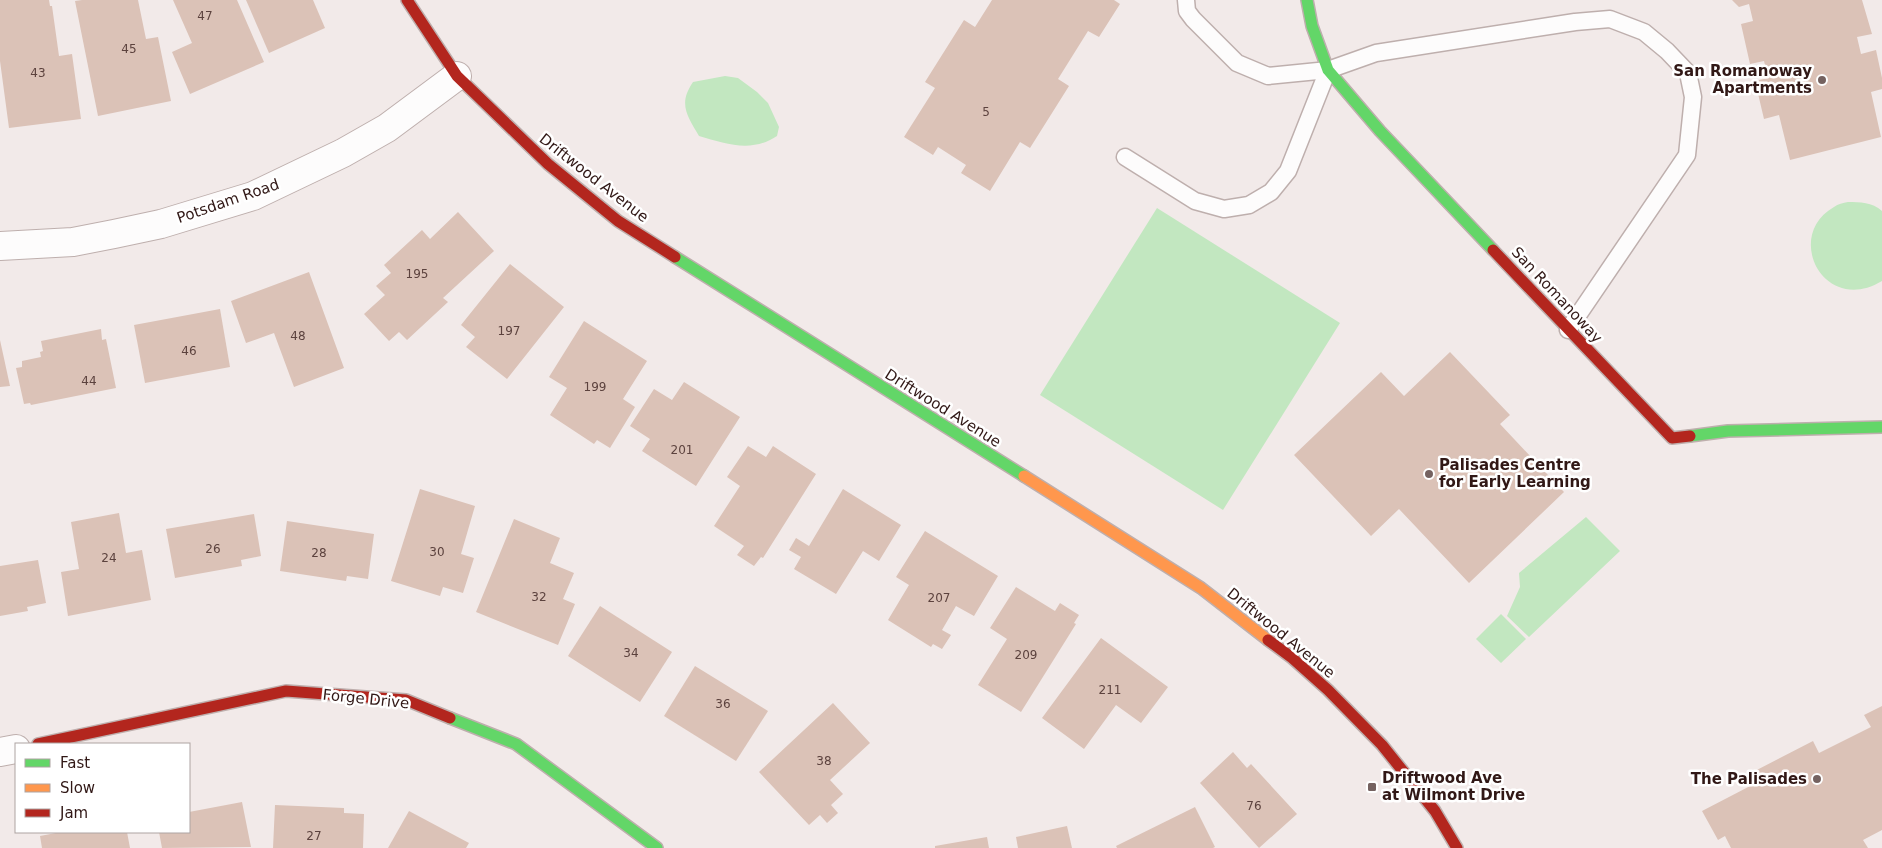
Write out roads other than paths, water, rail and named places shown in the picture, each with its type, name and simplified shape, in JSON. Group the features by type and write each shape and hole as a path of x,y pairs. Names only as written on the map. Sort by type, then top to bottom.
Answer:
{"street":[{"name":"Driftwood Avenue","path":"407,0 457,76 548,164 618,221 1201,588 1292,657 1328,690 1382,745 1435,811 1458,848"},
{"name":"San Romanoway","path":"1306,0 1312,26 1328,70 1380,131 1672,438 1728,431 1882,426"},
{"name":"Potsdam Road","path":"0,246 73,242 114,234 161,224 253,196 343,154 380,132 457,76"},
{"name":"Forge Drive","path":"43,743 286,691 406,700 516,744 657,848"},
{"path":"0,752 15,749"}],"lane":[{"path":"1186,0 1187,11 1193,19 1237,63 1268,76 1328,70 1376,53 1575,22 1610,20 1644,32 1667,51 1688,73 1693,97 1687,155 1568,330"},
{"path":"1124,157 1195,201 1224,209 1249,205 1271,192 1288,171 1328,70"}],"place":[{"name":"San Romanoway Apartments","path":"1822,80"},
{"name":"Palisades Centre for Early Learning","path":"1429,474"},
{"name":"The Palisades","path":"1817,779"},
{"name":"Driftwood Ave at Wilmont Drive","path":"1372,787"}]}
